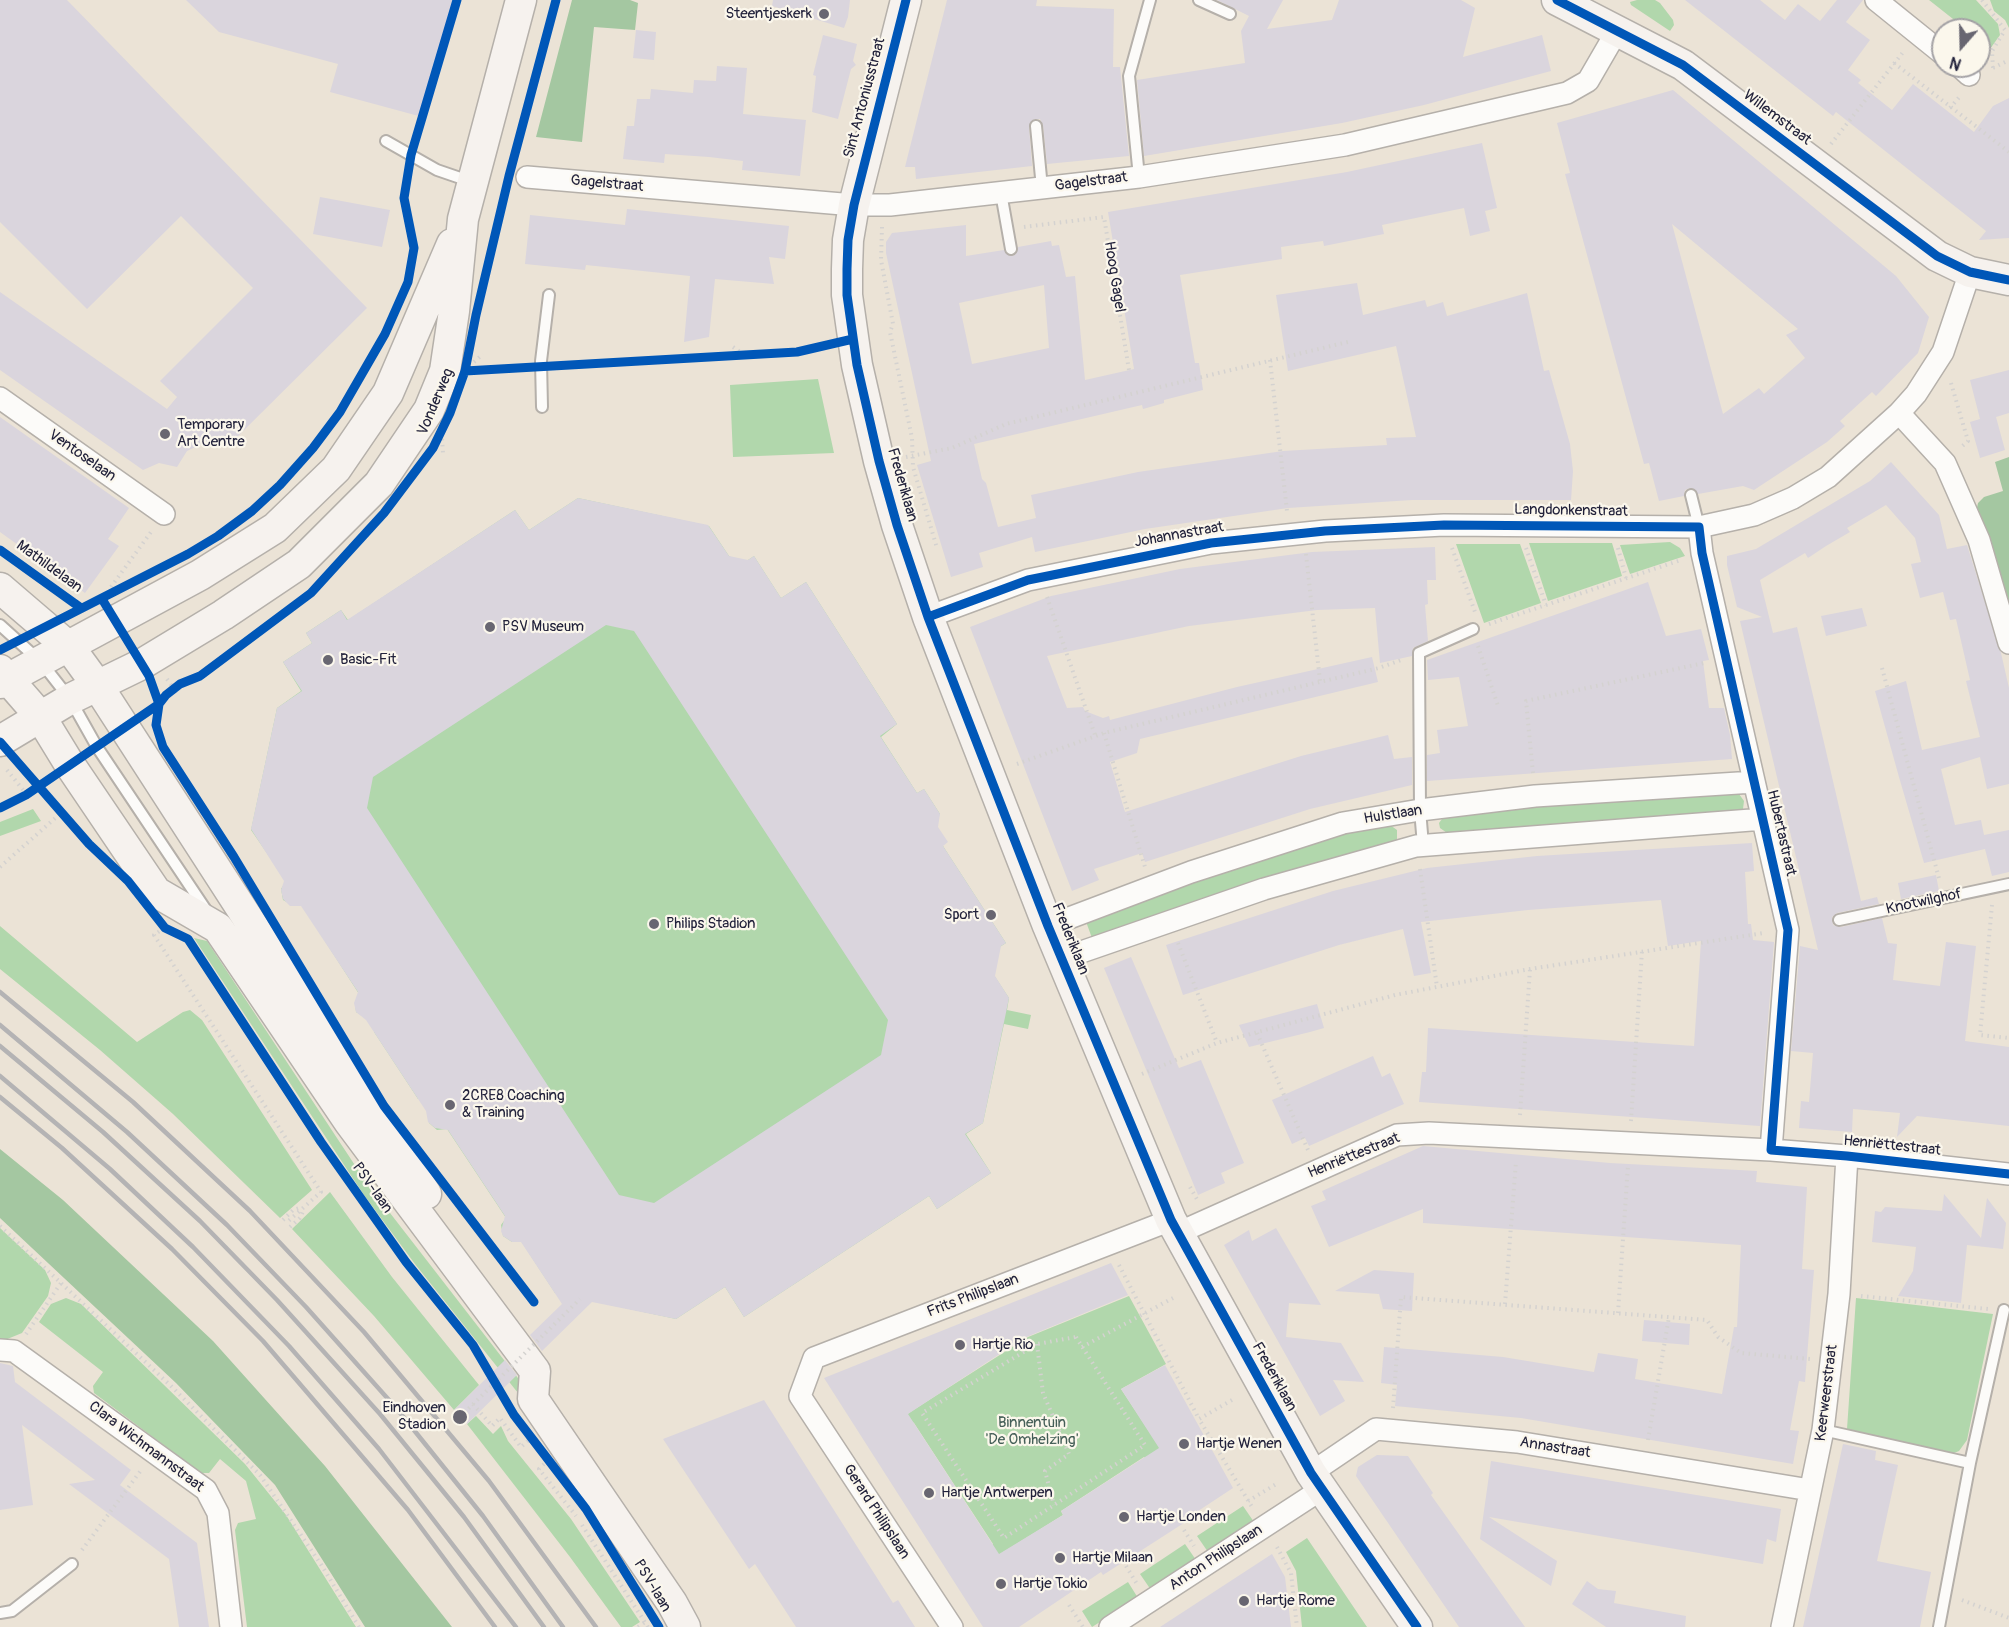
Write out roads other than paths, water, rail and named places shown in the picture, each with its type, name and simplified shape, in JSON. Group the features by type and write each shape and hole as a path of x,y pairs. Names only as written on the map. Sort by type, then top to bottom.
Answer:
{"main road":[{"name":"Vonderweg","path":"0,741 70,699 142,664 213,621 299,564 379,484 429,410 445,371 454,311 463,219 520,0"},
{"name":"Sint Antoniusstraat","path":"854,205 906,0"},
{"name":"Willemstraat","path":"1557,0 1683,66 1923,247 1970,272 2009,279"},
{"name":"Frederiklaan","path":"854,205 848,240 847,295 857,365 879,461 928,617 1048,926 1174,1227 1317,1481 1417,1627"},
{"name":"Vonderweg","path":"3,677 70,648 109,609 200,575 275,528 336,469 388,393 463,219"},
{"path":"0,588 70,648"},
{"name":"PSV-laan","path":"70,648 97,685 457,1243 490,1311"},
{"name":"PSV-laan","path":"3,677 40,716 69,765 156,891 218,928 350,1123 535,1371 533,1399 672,1602 684,1627"}],"street":[{"path":"1876,0 1931,44"},
{"name":"Gagelstraat","path":"526,177 854,205 890,205 1139,177 1345,145 1567,93 1583,85 1595,72 1617,31"},
{"name":"Langdonkenstraat","path":"1444,525 1698,527 1754,515 1793,498 1828,477 1899,413 1916,394 1943,352 1970,272"},
{"name":"Ventoselaan","path":"0,398 164,514"},
{"path":"1899,413 1945,463 1979,540 2009,643"},
{"name":"Johannastraat","path":"928,617 1042,577 1211,543 1296,534 1444,525"},
{"name":"Hubertastraat","path":"1698,527 1725,659 1788,930 1771,1150"},
{"name":"Hulstlaan","path":"1048,926 1151,887 1343,823 1420,810 1534,796 1754,782"},
{"path":"1061,958 1264,889 1420,846 1764,819"},
{"name":"Henriëttestraat","path":"1174,1227 1317,1171 1397,1135 1429,1133 1771,1150 2009,1174"},
{"name":"Keerweerstraat","path":"1782,1627 1823,1430 1839,1294 1846,1156"},
{"name":"Frits Philipslaan","path":"800,1396 814,1358 1108,1244 1174,1227"},
{"name":"Clara Wichmannstraat","path":"7,1351 155,1452 206,1490 218,1514 231,1627"},
{"name":"Gerard Philipslaan","path":"800,1396 952,1627"},
{"name":"Annastraat","path":"1317,1481 1376,1429 1517,1442 1810,1490"},
{"name":"Anton Philipslaan","path":"1110,1627 1317,1481"}],"lane":[{"path":"1139,177 1129,76 1150,0"},
{"path":"1199,0 1230,14"},
{"path":"1036,126 1042,188"},
{"path":"386,141 437,170 472,182"},
{"path":"1001,193 1011,249"},
{"path":"542,407 541,361 549,295"},
{"path":"1691,495 1698,527"},
{"path":"0,625 41,662"},
{"path":"1420,846 1419,653 1477,628"},
{"name":"PSV-laan","path":"41,662 70,699 97,747 218,928"},
{"name":"Knotwilghof","path":"1839,920 2009,884"},
{"path":"1939,1627 1970,1462 2004,1310"},
{"path":"1823,1430 1970,1462"},
{"path":"0,1613 12,1611 72,1564"}],"railway":[{"path":"0,992 133,1102 250,1211 364,1332 489,1481 596,1627"},
{"path":"0,1025 127,1132 227,1225 306,1307 397,1409 483,1516 563,1627"},
{"path":"0,1046 103,1132 200,1221 277,1300 380,1414 464,1517 544,1627"},
{"path":"0,1076 110,1169 193,1247 289,1346 379,1449 516,1627"},
{"path":"0,1097 62,1148 172,1249 263,1341 408,1510 495,1627"}],"place":[{"name":"Steentjeskerk","path":"824,14"},
{"name":"Temporary Art Centre","path":"165,434"},
{"name":"PSV Museum","path":"490,627"},
{"name":"Basic-Fit","path":"328,660"},
{"name":"Sport","path":"991,915"},
{"name":"Philips Stadion","path":"654,924"},
{"name":"2CRE8 Coaching & Training","path":"450,1105"},
{"name":"Hartje Rio","path":"960,1345"},
{"name":"Eindhoven Stadion","path":"460,1417"},
{"name":"Hartje Wenen","path":"1184,1444"},
{"name":"Hartje Antwerpen","path":"929,1493"},
{"name":"Hartje Londen","path":"1124,1517"},
{"name":"Hartje Milaan","path":"1060,1558"},
{"name":"Hartje Tokio","path":"1001,1584"},
{"name":"Hartje Rome","path":"1244,1601"}],"park label":[{"name":"Binnentuin 'De Omhelzing'","path":"1032,1432"}]}
